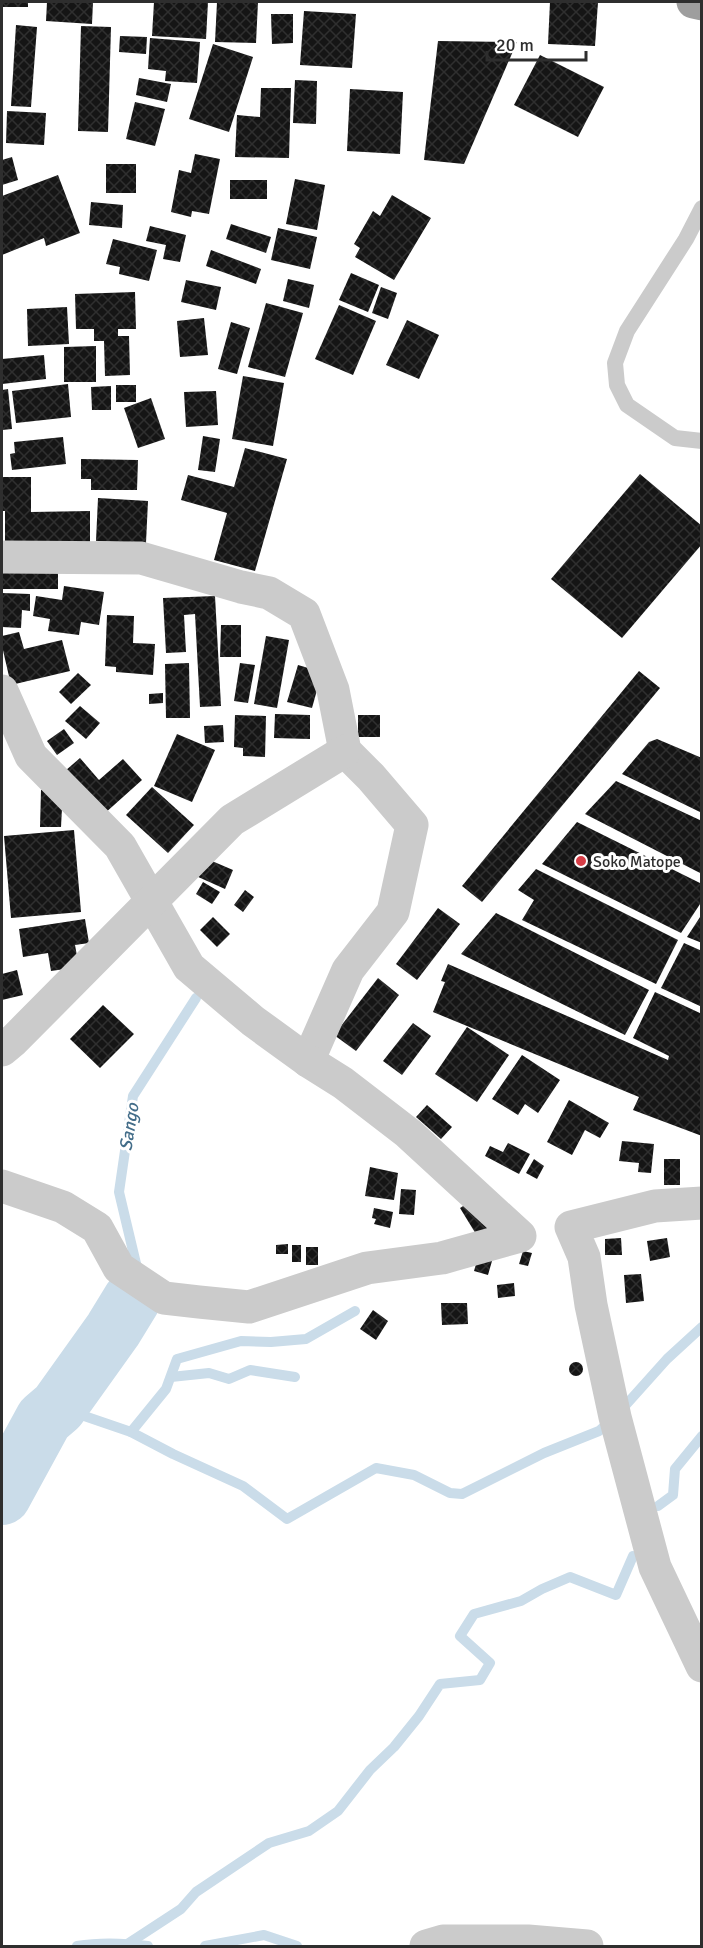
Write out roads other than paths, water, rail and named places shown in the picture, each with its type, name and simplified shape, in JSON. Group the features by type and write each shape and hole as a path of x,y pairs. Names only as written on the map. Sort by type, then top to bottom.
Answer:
{"street":[{"path":"2,557 141,558 268,593 304,614 333,690 345,751 371,777 412,825 393,912 348,970 308,1061"},
{"path":"2,691 31,756 120,846 189,967 253,1021 343,1083 408,1133 520,1236"},
{"path":"2,1050 232,820 345,751"},
{"path":"2,1186 63,1207 97,1228 118,1268 164,1298 249,1306 367,1268 442,1258 520,1236 571,1227 655,1206 702,1203"},
{"path":"571,1227 584,1257 591,1305 615,1417 655,1566 702,1666"},
{"path":"426,1947 443,1941 528,1941 587,1947"}],"lane":[{"path":"702,208 681,248 627,331 615,363 617,385 627,405 675,438 702,441"}],"waterway":[{"name":"Sango","path":"138,1272 119,1192 133,1096 196,998"},
{"name":"Sango","path":"2,1496 44,1419 58,1407 113,1330 132,1299"},
{"path":"58,1407 131,1432 166,1389 177,1359 241,1341 271,1342 306,1339 355,1311"},
{"path":"131,1432 243,1486 287,1519 376,1468 414,1475 450,1493 462,1494 544,1453 599,1431 615,1417 667,1359 702,1327"},
{"path":"171,1377 209,1373 229,1379 250,1370 295,1377"},
{"path":"658,1506 673,1495 675,1469 702,1436"},
{"path":"129,1943 181,1909 196,1892 269,1843 309,1831 338,1811 370,1770 394,1747 419,1716 440,1684 480,1680 490,1663 460,1636 474,1614 521,1601 570,1577 616,1595 633,1556"},
{"path":"205,1946 264,1935 297,1946"},
{"path":"77,1946 112,1943 148,1946"}],"place":[{"name":"Soko Matope","path":"581,861"}]}
